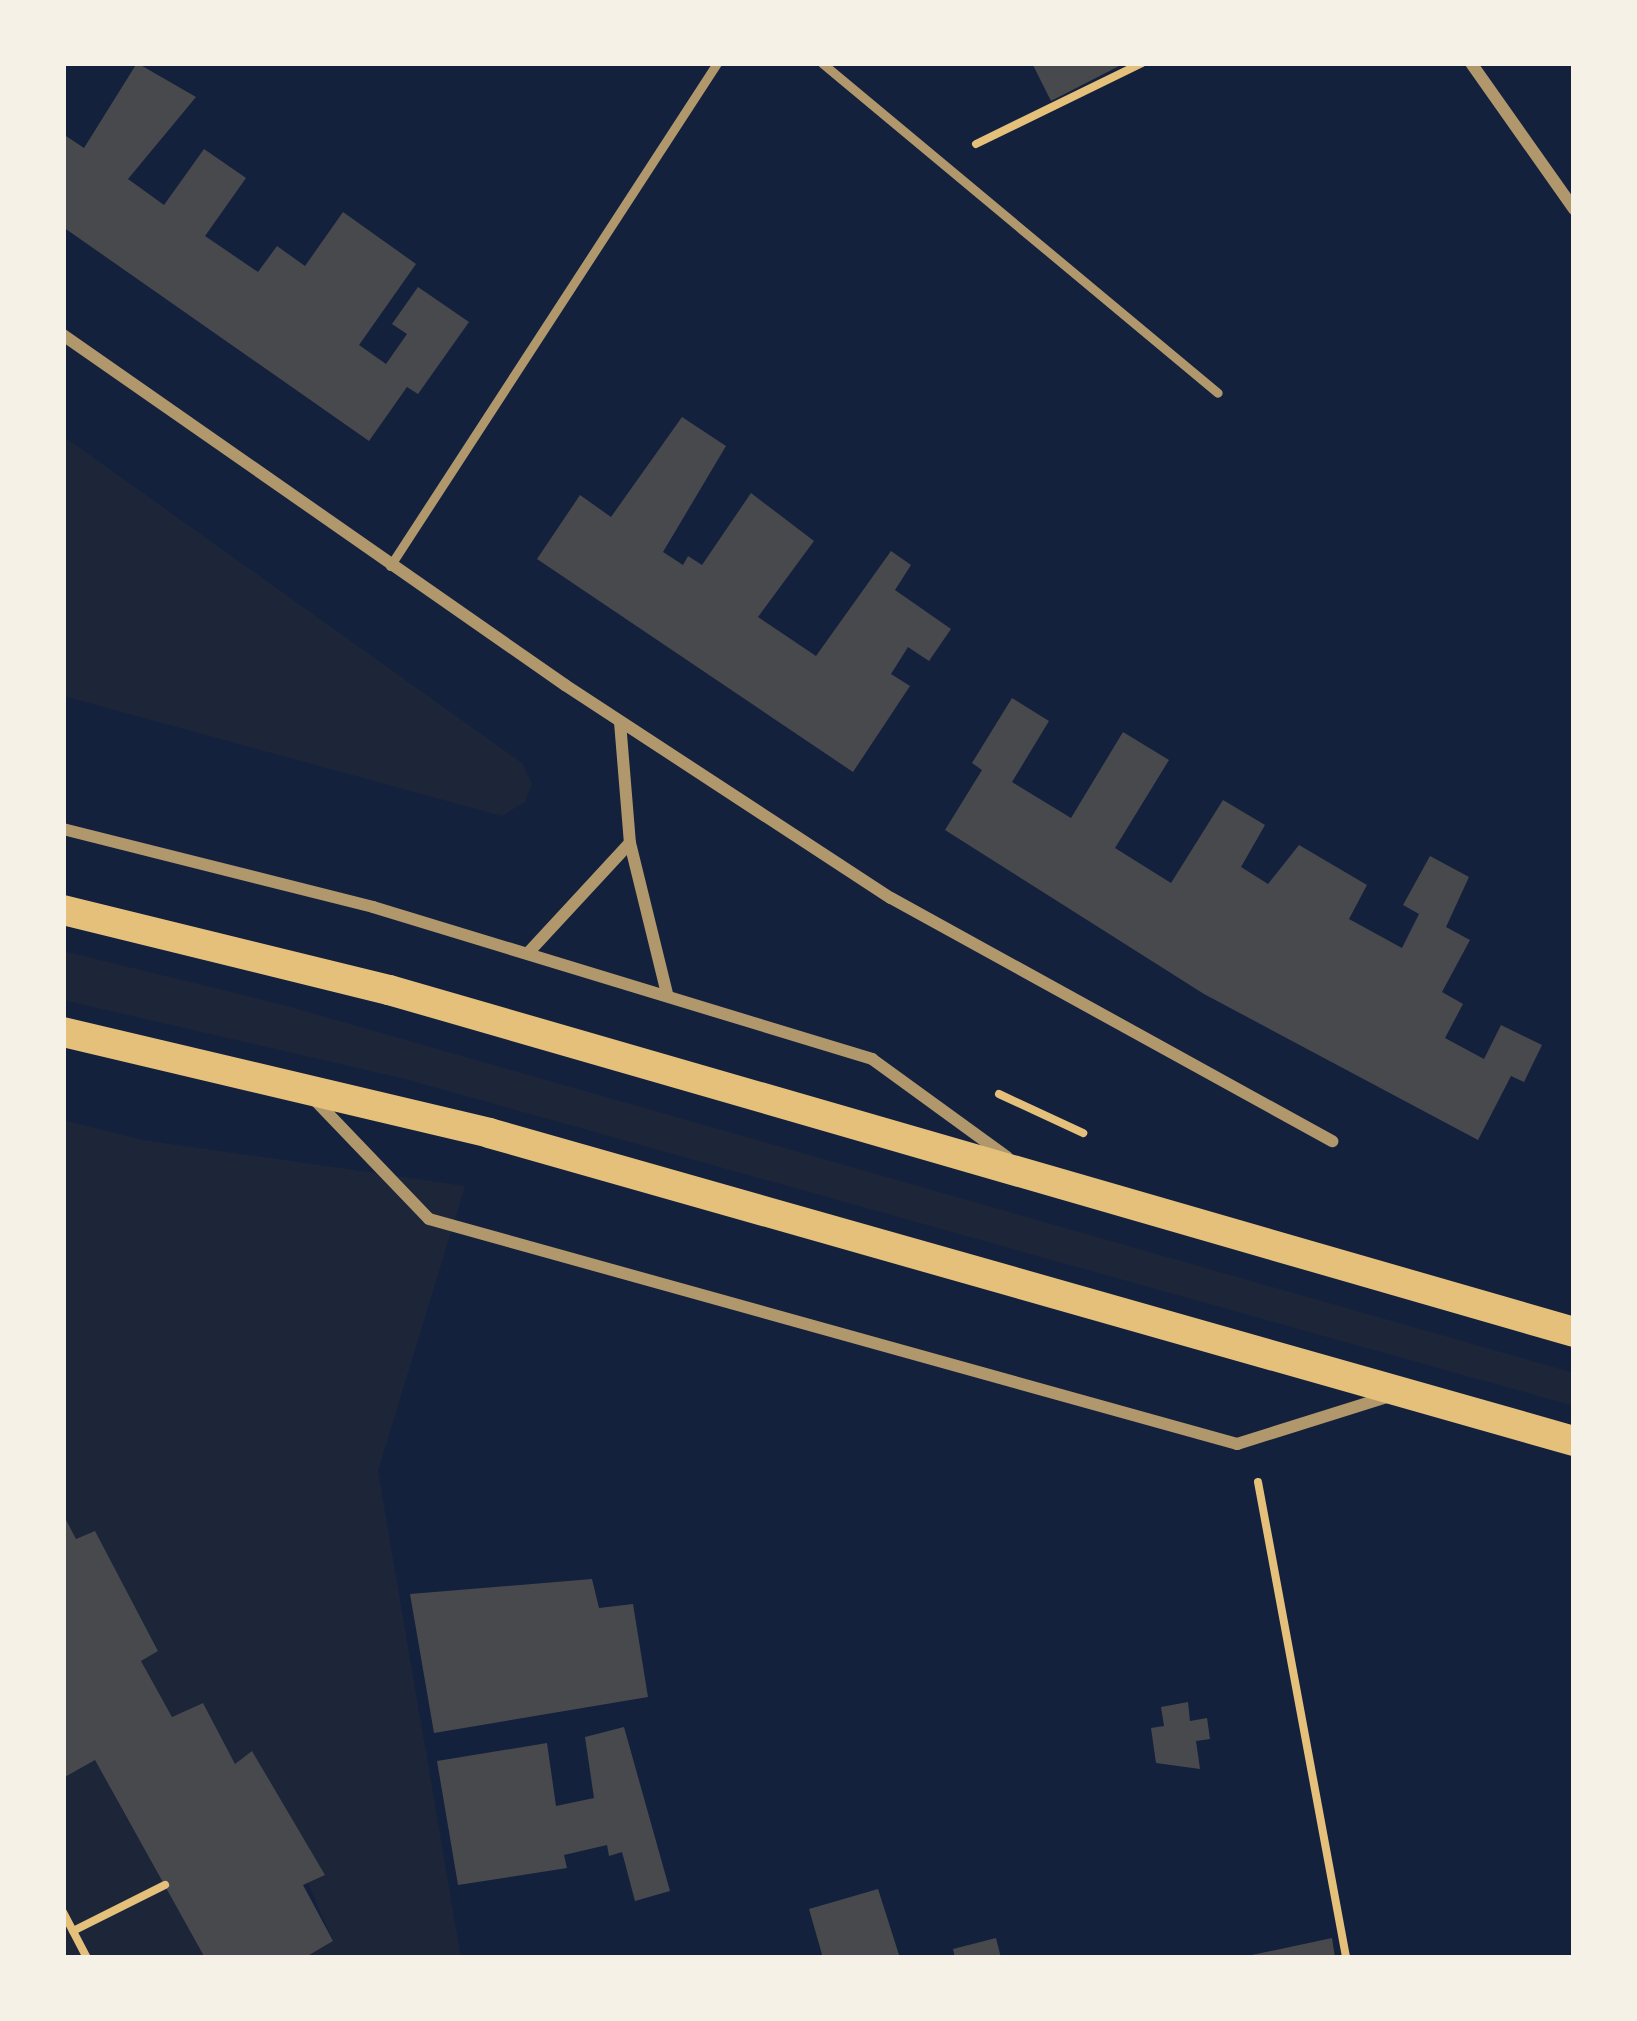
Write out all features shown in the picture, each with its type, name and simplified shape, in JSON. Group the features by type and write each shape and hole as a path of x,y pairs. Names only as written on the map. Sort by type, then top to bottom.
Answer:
{"main road":[{"path":"63,910 389,990 1023,1169 1574,1333"},
{"path":"63,1032 301,1085 1574,1441"}],"street":[{"path":"1471,63 1574,209"},
{"path":"63,335 390,566 891,898 1332,1141"},
{"path":"620,722 630,843 668,994"},
{"path":"63,829 528,953 872,1059 1023,1169"},
{"path":"528,953 630,843"},
{"path":"301,1085 429,1219 1237,1444 1401,1392"}],"lane":[{"path":"390,566 717,63"},
{"path":"822,63 1218,393"}],"path":[{"path":"940,162 1142,63"},
{"path":"994,1091 1100,1141"},
{"path":"1258,1482 1346,1958"},
{"path":"73,1931 165,1886"},
{"path":"63,1912 87,1958"}],"shaded area":[{"path":"63,436 522,763 532,784 525,802 502,816 63,696"},
{"path":"63,951 283,1005 1574,1373 1574,1406 405,1079 63,1000"},
{"path":"63,1120 143,1140 465,1186 378,1471 461,1958 304,1958 333,1941 251,1752 235,1764 203,1703 172,1717 141,1661 158,1650 95,1532 76,1539 63,1514"},
{"path":"95,1760 205,1958 63,1958 63,1775"}],"building":[{"path":"137,63 196,97 128,179 164,205 204,149 246,178 205,236 258,272 277,246 305,266 343,212 416,264 359,345 386,364 407,334 392,324 418,287 469,322 418,394 407,387 369,441 63,227 63,134 84,148"},
{"path":"1032,63 1125,63 1051,101"},
{"path":"682,417 726,446 663,552 683,565 688,556 702,565 751,493 814,541 758,617 816,656 891,551 911,565 895,590 951,629 929,661 908,647 891,674 910,686 853,772 537,559 580,495 611,517"},
{"path":"1012,698 1049,721 1012,782 1071,818 1123,732 1169,760 1115,848 1171,883 1223,800 1265,825 1241,867 1268,884 1299,845 1367,885 1349,919 1402,948 1419,914 1403,905 1430,856 1469,877 1446,927 1470,940 1442,992 1463,1004 1445,1038 1484,1059 1501,1025 1542,1045 1524,1082 1511,1076 1478,1140 1204,994 945,830 982,770 972,763"},
{"path":"63,1514 76,1539 95,1531 158,1651 141,1661 172,1717 203,1703 235,1764 252,1751 325,1875 303,1885 333,1941 304,1958 205,1958 95,1760 63,1778"},
{"path":"592,1579 599,1608 633,1604 648,1697 434,1733 410,1594"},
{"path":"1188,1702 1190,1721 1207,1718 1210,1739 1196,1741 1200,1769 1156,1763 1151,1728 1164,1726 1161,1707"},
{"path":"624,1727 670,1891 635,1901 622,1852 609,1856 607,1845 564,1855 567,1868 458,1885 437,1761 547,1743 556,1806 594,1798 585,1737"},
{"path":"878,1889 900,1958 823,1958 809,1909"},
{"path":"996,1938 1001,1958 955,1958 953,1949"},
{"path":"1332,1938 1335,1958 1247,1958 1247,1956"}]}
